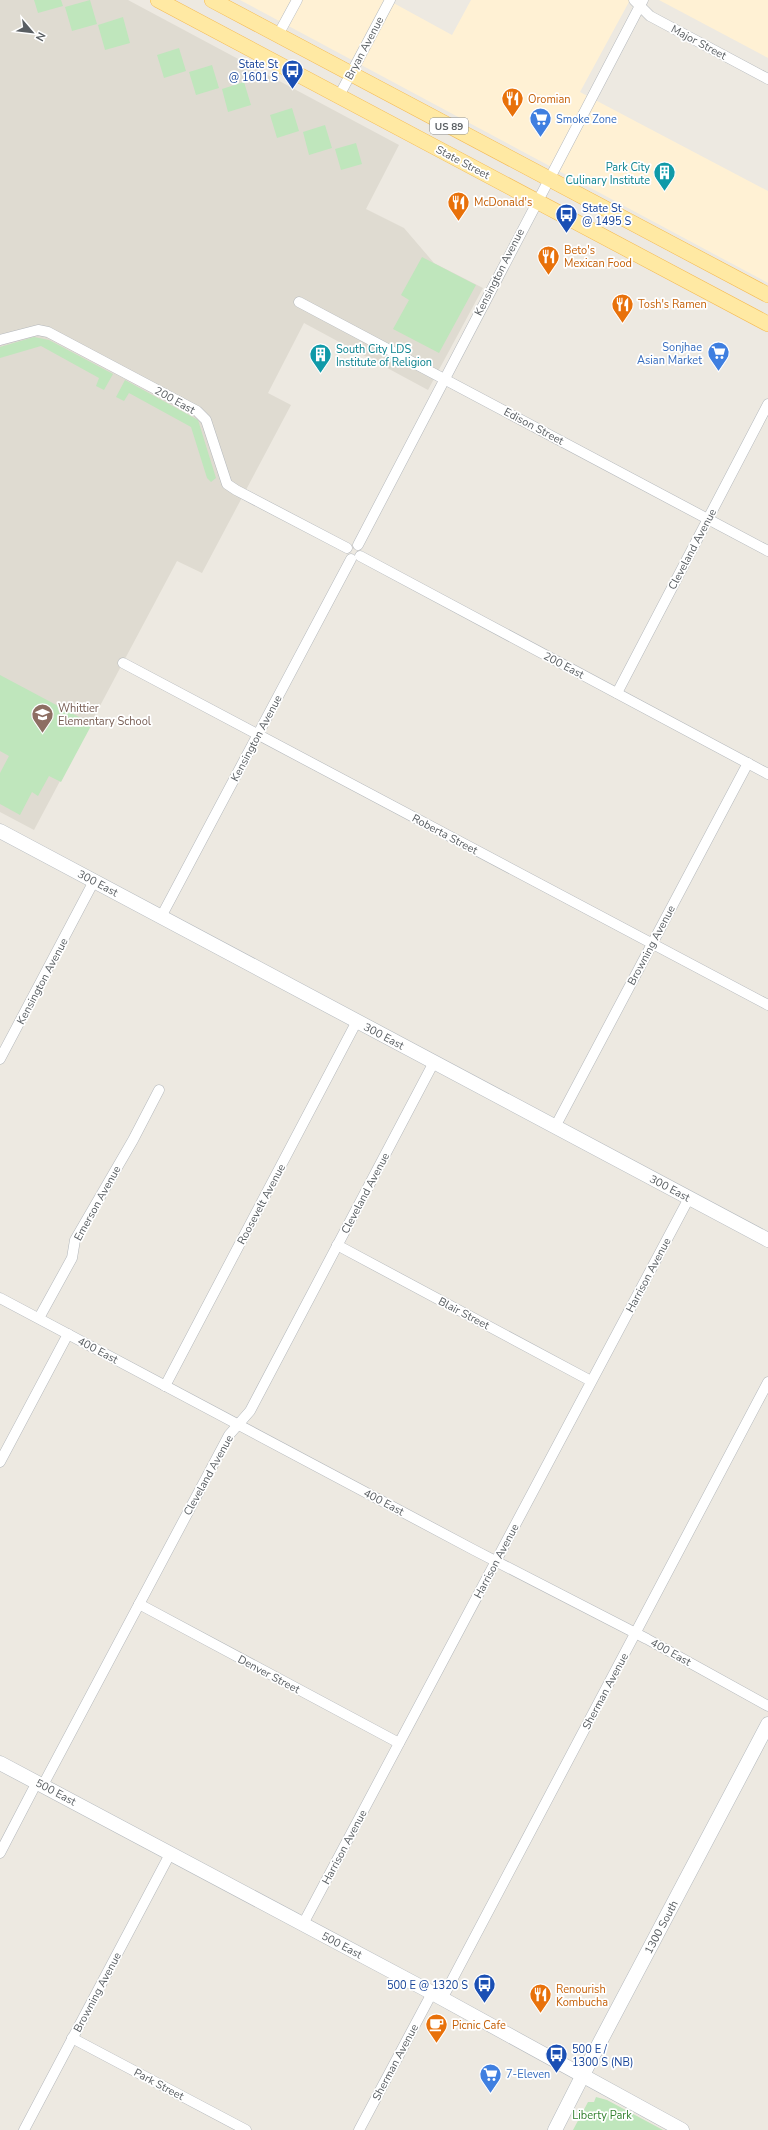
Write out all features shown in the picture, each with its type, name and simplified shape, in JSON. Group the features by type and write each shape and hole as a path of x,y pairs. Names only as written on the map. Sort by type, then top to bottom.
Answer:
{"main road":[{"name":"State Street","path":"158,0 768,324"},
{"name":"US 89","path":"212,0 768,295"}],"street":[{"path":"278,35 297,0"},
{"name":"Bryan Avenue","path":"339,96 390,0"},
{"name":"Major Street","path":"639,2 650,16 768,79"},
{"name":"Kensington Avenue","path":"358,545 639,2"},
{"name":"Edison Street","path":"299,302 768,551"},
{"name":"200 East","path":"0,340 38,330 48,332 197,411 206,420 227,484 347,548"},
{"name":"Cleveland Avenue","path":"616,693 768,404"},
{"path":"350,545 358,545 362,551 355,557 346,554 347,548 350,545"},
{"name":"Kensington Avenue","path":"160,917 257,734 355,557"},
{"name":"200 East","path":"355,557 768,774"},
{"name":"Roberta Street","path":"123,663 768,1005"},
{"name":"Browning Avenue","path":"555,1127 748,763"},
{"name":"300 East","path":"0,831 768,1240"},
{"name":"Kensington Avenue","path":"0,1059 94,881"},
{"name":"Roosevelt Avenue","path":"165,1386 358,1022"},
{"name":"Cleveland Avenue","path":"0,1853 40,1784 139,1604 229,1434 250,1411 434,1062"},
{"name":"Emerson Avenue","path":"39,1318 72,1258 75,1240 133,1140 159,1090"},
{"name":"Harrison Avenue","path":"303,1924 689,1198"},
{"name":"Blair Street","path":"337,1245 591,1381"},
{"name":"400 East","path":"0,1298 635,1633 768,1706"},
{"path":"0,1462 68,1334"},
{"name":"Sherman Avenue","path":"359,2130 437,1996 635,1633 768,1382"},
{"name":"Denver Street","path":"139,1604 399,1743"},
{"name":"1300 South","path":"555,2130 768,1724"},
{"name":"500 East","path":"0,1763 437,1996 682,2130"},
{"name":"Browning Avenue","path":"24,2130 170,1854"},
{"name":"Park Street","path":"72,2038 246,2130"}],"shaded area":[{"path":"0,0 128,0 399,145 366,209 404,228 434,263 483,288 428,390 304,323 268,393 291,405 202,573 177,561 34,830 0,812"},
{"path":"240,0 388,0 452,35 471,0 630,0 580,92 768,191 768,283"},
{"path":"659,0 768,0 768,58"}],"green space":[{"path":"34,0 61,0 63,6 38,13"},
{"path":"90,0 97,24 72,31 65,7"},
{"path":"123,17 130,43 105,50 98,25"},
{"path":"179,48 186,71 164,78 157,55"},
{"path":"212,65 219,88 196,95 189,72"},
{"path":"244,82 251,105 228,112 222,89"},
{"path":"292,108 299,131 277,138 270,115"},
{"path":"325,125 332,148 309,155 303,132"},
{"path":"356,143 362,164 341,170 335,149"},
{"path":"422,257 476,285 439,353 393,329 409,300 401,295"},
{"path":"34,337 49,340 113,374 104,390 96,386 99,378 41,346 0,358 0,347"},
{"path":"125,380 198,420 216,478 211,482 207,478 191,427 129,393 124,401 116,397"},
{"path":"0,675 92,724 61,782 49,776 38,796 32,792 20,815 0,804 0,773 9,756 0,751"},
{"name":"Liberty Park","path":"596,2097 607,2100 663,2130 573,2130 588,2102 594,2102"}],"place":[{"name":"State St @ 1601 S","path":"293,90"},
{"name":"Oromian","path":"512,118"},
{"name":"Smoke Zone","path":"541,138"},
{"name":"Park City Culinary Institute","path":"665,192"},
{"name":"McDonald's","path":"459,222"},
{"name":"State St @ 1495 S","path":"567,234"},
{"name":"Beto's Mexican Food","path":"548,276"},
{"name":"Tosh's Ramen","path":"623,324"},
{"name":"Sonjhae Asian Market","path":"718,372"},
{"name":"South City LDS Institute of Religion","path":"320,374"},
{"name":"Whittier Elementary School","path":"43,734"},
{"name":"500 E @ 1320 S","path":"484,2004"},
{"name":"Renourish Kombucha","path":"540,2014"},
{"name":"Picnic Cafe","path":"437,2044"},
{"name":"500 E / 1300 S (NB)","path":"556,2074"},
{"name":"7-Eleven","path":"490,2094"}]}
